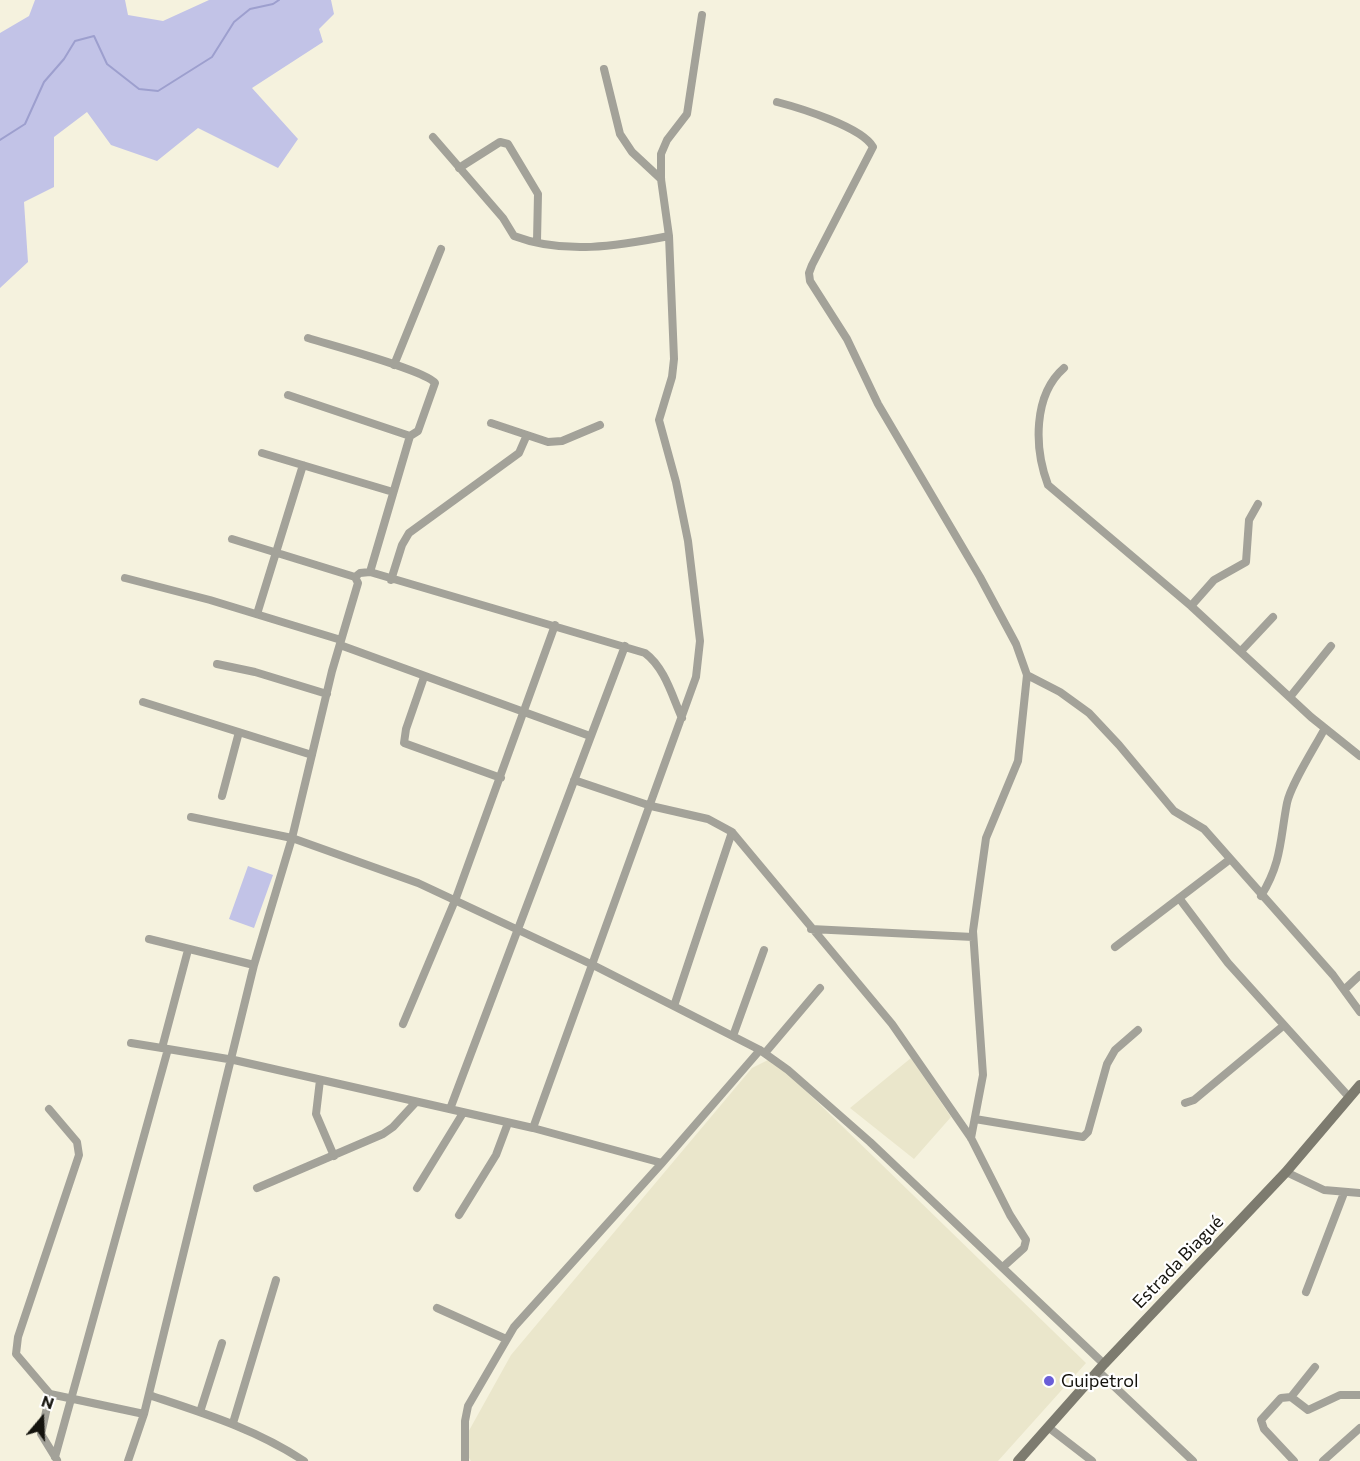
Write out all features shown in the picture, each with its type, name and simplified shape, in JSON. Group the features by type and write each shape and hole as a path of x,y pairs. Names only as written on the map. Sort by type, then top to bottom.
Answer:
{"main road":[{"name":"Estrada Biagué","path":"1018,1461 1101,1368 1286,1172 1360,1085"}],"street":[{"path":"533,1128 696,677 700,641 686,530 659,420 674,368 669,236 661,179 663,148 687,114 702,15"},
{"path":"604,69 620,134 632,152 661,179"},
{"path":"777,102 832,121 867,139 873,147 812,265 809,273 810,281 847,339 878,404 980,577 1016,644 1027,675 1018,761 986,838 973,937 983,1061 982,1086 971,1138"},
{"path":"433,137 503,218 511,233 537,241 576,248 634,243 669,236"},
{"path":"459,168 500,142 508,144 538,194 537,241"},
{"path":"394,365 441,249"},
{"path":"308,338 394,365 430,378 435,383 418,431 410,436 370,572"},
{"path":"1064,368 1051,381 1041,407 1039,430 1042,461 1048,485 1242,650 1290,697 1360,756"},
{"path":"288,395 410,436"},
{"path":"491,423 525,437 548,442 562,441 600,425"},
{"path":"391,580 402,545 409,533 519,453 525,437"},
{"path":"262,453 393,492"},
{"path":"257,614 303,465"},
{"path":"1191,606 1214,580 1246,562 1249,520 1258,504"},
{"path":"128,1461 149,1395 254,965 292,838 340,643 358,583 355,577 232,539"},
{"path":"355,577 360,573 370,572 645,653 654,661 682,718"},
{"path":"125,578 257,614 340,643 524,714 590,736"},
{"path":"1242,650 1273,617"},
{"path":"403,1024 456,898 555,625"},
{"path":"450,1109 625,646"},
{"path":"1290,697 1331,646"},
{"path":"217,664 255,672 327,694"},
{"path":"1027,675 1060,692 1089,713 1144,773 1168,806 1204,829 1345,989 1360,1012"},
{"path":"424,677 406,729 404,744 501,778"},
{"path":"143,702 312,755"},
{"path":"1261,896 1279,856 1284,835 1287,801 1325,728"},
{"path":"222,796 239,732"},
{"path":"574,780 651,806 708,819 732,832 892,1024 971,1138 1010,1215 1026,1240 1024,1248 1004,1266"},
{"path":"191,818 292,838 385,870 456,898 763,1052 870,1142 1004,1266 1193,1461"},
{"path":"674,1006 732,832"},
{"path":"1115,947 1229,860"},
{"path":"1179,898 1228,963 1349,1097"},
{"path":"812,929 973,937"},
{"path":"149,939 254,965"},
{"path":"56,1459 165,1049 188,950"},
{"path":"733,1036 764,950"},
{"path":"1345,989 1360,975"},
{"path":"465,1461 465,1420 468,1406 514,1327 820,988"},
{"path":"1185,1102 1194,1100 1283,1026"},
{"path":"975,1119 1083,1137 1088,1132 1111,1056 1138,1030"},
{"path":"131,1043 231,1059 533,1128 662,1163"},
{"path":"320,1080 316,1114 334,1156"},
{"path":"257,1188 388,1131 416,1102"},
{"path":"49,1109 77,1142 79,1155 18,1337 16,1354 50,1394 144,1414"},
{"path":"417,1188 463,1113"},
{"path":"459,1215 496,1155 508,1122"},
{"path":"1286,1172 1310,1185 1344,1194 1360,1193"},
{"path":"1306,1292 1344,1194"},
{"path":"233,1423 276,1280"},
{"path":"437,1308 506,1340"},
{"path":"200,1412 222,1343"},
{"path":"1291,1397 1315,1367"},
{"path":"50,1394 41,1434 56,1459"},
{"path":"149,1395 233,1423 278,1443 304,1461"},
{"path":"1294,1461 1261,1424 1264,1415 1281,1398 1291,1397 1308,1410 1340,1395 1360,1395"},
{"path":"1048,1427 1092,1461"},
{"path":"1323,1461 1360,1428"}],"shaded area":[{"path":"35,0 125,0 128,15 163,21 209,0 331,0 334,14 319,29 323,42 252,88 298,139 278,168 198,128 157,161 111,145 87,112 54,137 54,187 24,202 28,262 0,288 0,33 29,16"},
{"path":"248,866 273,875 254,928 229,919"},
{"path":"772,1058 1086,1363 998,1461 471,1461 461,1445 511,1355 752,1068"},
{"path":"911,1058 951,1117 914,1159 850,1108"}],"waterway":[{"path":"0,140 25,124 44,82 64,59 75,41 94,36 107,64 139,89 158,91 212,57 234,22 250,9 273,4 279,0"}],"place":[{"name":"Guipetrol","path":"1049,1381"}]}
